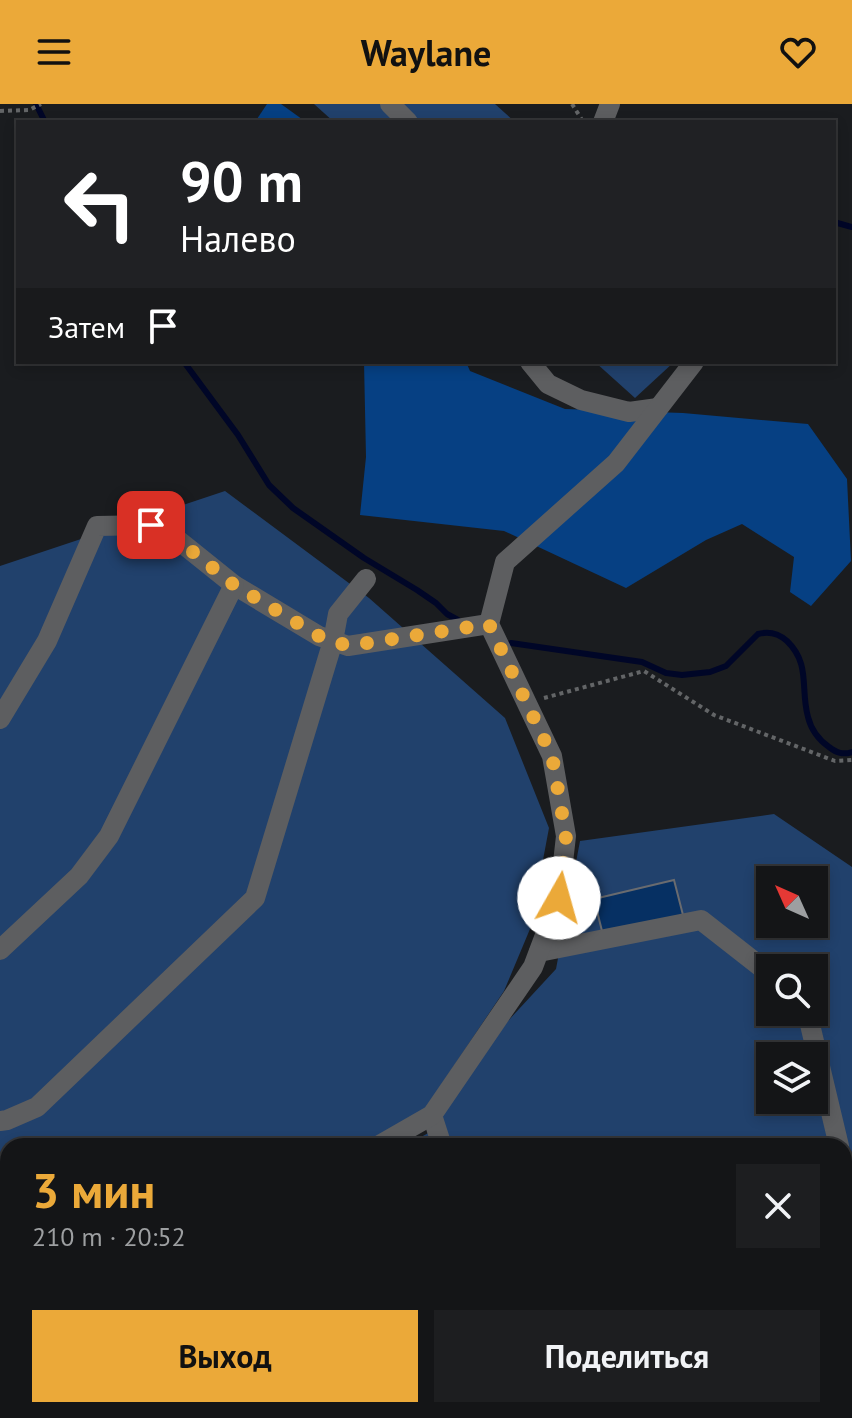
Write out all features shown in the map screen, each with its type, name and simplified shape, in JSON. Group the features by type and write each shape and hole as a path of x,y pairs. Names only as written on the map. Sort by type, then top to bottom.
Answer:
{"street":[{"path":"390,104 406,120"},
{"path":"532,364 548,384 581,400 629,412 658,408"},
{"path":"392,1138 432,1115 533,967 559,898 566,836 552,756 489,624 505,562 616,463 685,366"},
{"path":"0,719 47,641 97,526 151,525 168,532 234,585 319,636 348,646 489,624"},
{"path":"0,1121 37,1107 255,898 333,641 338,614 366,579"},
{"path":"0,950 79,876 109,836 234,585"},
{"path":"539,952 701,920 756,963"},
{"path":"810,1026 837,1138"},
{"path":"432,1115 439,1138"}],"path":[{"path":"0,111 29,110 41,104"},
{"path":"526,703 644,671 714,715 835,761 852,760"}],"shaded area":[{"path":"267,104 281,104 303,120 256,120"},
{"path":"314,104 495,104 513,120 332,120"},
{"path":"364,364 467,364 470,371 565,409 683,413 808,424 847,479 851,561 811,606 790,592 794,557 742,524 706,540 626,588 504,531 360,515 366,457"},
{"path":"597,364 672,364 635,398"},
{"path":"225,491 369,598 505,718 549,828 530,929 504,991 419,1118 382,1138 0,1138 0,566"},
{"path":"774,814 852,867 852,1138 419,1138 430,1132 507,1022 556,969 580,841"}],"building":[{"path":"674,880 683,915 603,935 594,899"}],"waterway":[{"path":"36,104 44,120"},
{"path":"836,223 852,227"},
{"path":"185,364 238,435 269,485 293,508 458,620"},
{"path":"511,643 642,662 666,673 682,675 710,672 726,666 758,634 777,634 787,641 799,659 806,707 813,730 835,751 852,752"}],"route":[{"path":"151,525 168,532 234,585 319,636 348,646 489,624 552,756 566,836 559,898"}]}
